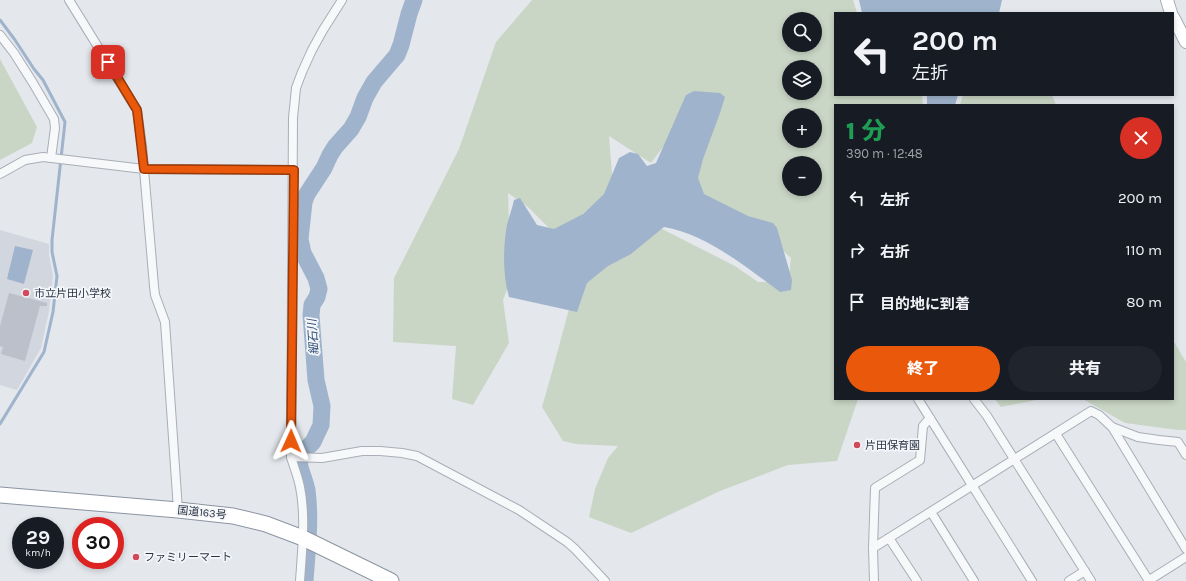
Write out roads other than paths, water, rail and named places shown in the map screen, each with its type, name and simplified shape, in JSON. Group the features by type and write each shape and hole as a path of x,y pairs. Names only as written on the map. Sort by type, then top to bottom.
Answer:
{"highway":[{"name":"国道163号","path":"0,495 233,516 266,524 303,538 391,581"}],"main road":[{"path":"1167,0 1171,12"},
{"path":"1174,19 1186,42"}],"street":[{"path":"69,0 135,105 138,115 154,286 165,322 178,510"},
{"path":"300,581 303,538 301,500 300,487 293,457 294,118 296,88 312,50 342,0"},
{"path":"0,35 33,82 54,119 56,128 53,158"},
{"path":"0,174 25,160 37,157 144,169 294,170"},
{"path":"919,400 1032,581"},
{"path":"975,400 987,416 1091,581"},
{"path":"873,548 1091,412 1099,415 1112,428 1186,549"},
{"path":"874,581 873,548 875,488 920,460 923,426 930,418"},
{"path":"1112,428 1146,439 1178,442 1186,455"},
{"path":"1056,434 1149,581 1186,557"},
{"path":"293,457 322,458 362,451 402,452 417,456 519,510 567,542 605,581"},
{"path":"931,512 974,581"},
{"path":"889,538 917,581"},
{"path":"1069,581 1085,571"}],"water":[{"path":"859,0 1002,0 999,12 862,12"},
{"path":"694,91 720,93 725,97 703,159 698,178 704,194 748,216 773,223 777,228 792,280 791,290 780,292 739,262 710,244 680,231 664,227 631,254 608,266 587,283 577,312 509,297 504,264 504,247 507,227 514,200 520,198 537,225 554,229 583,214 604,194 619,158 630,152 638,154 647,166 656,163 686,95"},
{"path":"927,96 958,96 955,104 927,104"},
{"path":"15,246 33,250 24,284 7,279"}],"waterway":[{"name":"細石川","path":"305,581 309,513 307,490 299,463 304,451 313,442 321,425 322,406 316,380 311,315 312,305 317,297 319,289 316,278 303,253 300,239 304,202 307,194 324,168 335,147 351,129 374,82 397,55 414,0"},
{"path":"0,20 43,80 65,122 52,240 52,252 57,276 53,312 44,352 0,424"}],"place":[{"name":"市立片田小学校","path":"26,293"},
{"name":"片田保育園","path":"857,445"},
{"name":"ファミリーマート","path":"136,557"}]}
